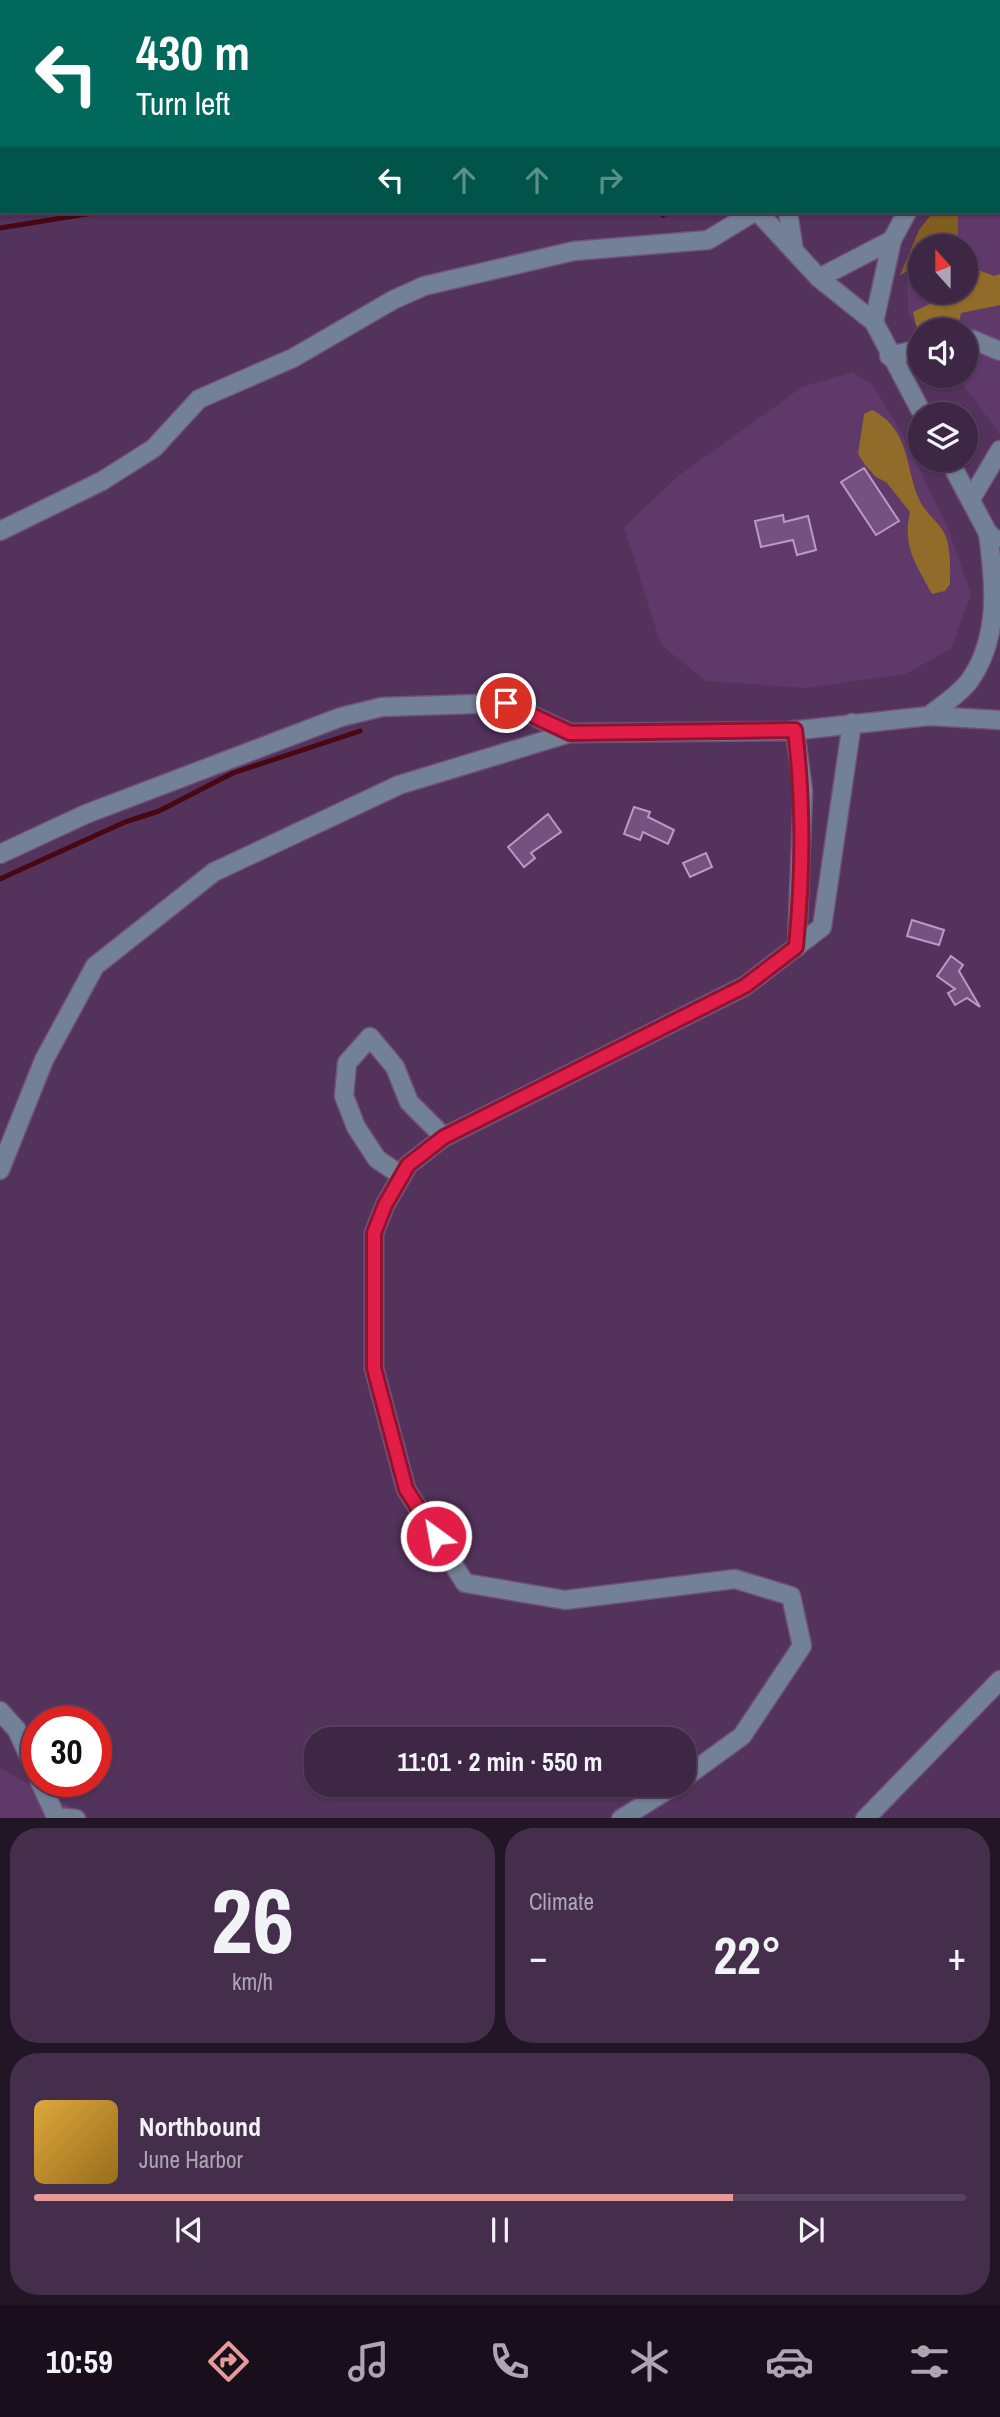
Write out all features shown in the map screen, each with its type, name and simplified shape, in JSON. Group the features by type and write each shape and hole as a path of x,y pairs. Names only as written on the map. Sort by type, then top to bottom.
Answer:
{"street":[{"path":"0,531 102,481 154,448 200,399 293,358 424,286 574,251 708,240 753,214"},
{"path":"758,214 818,278 874,322 889,356 916,402"},
{"path":"789,214 794,251"},
{"path":"874,322 892,240 906,214"},
{"path":"818,278 892,240"},
{"path":"978,342 1000,351"},
{"path":"889,356 908,352"},
{"path":"971,499 1000,450"},
{"path":"929,716 969,682 985,656 994,621 994,539 956,472"},
{"path":"0,854 86,814 341,718 382,707 506,703 570,733"},
{"path":"0,1170 44,1060 95,966 214,872 399,785 570,733 795,730 929,716 1000,720"},
{"path":"696,1769 742,1736 802,1646 791,1596 735,1579 565,1600 465,1583 406,1489 374,1368 374,1233 408,1165 444,1137 745,986 822,927 852,723"},
{"path":"795,730 803,791 796,947"},
{"path":"402,1176 377,1159 356,1127 344,1096 347,1063 370,1037 395,1067 409,1101 444,1137"},
{"path":"865,1818 1000,1680"},
{"path":"0,1710 21,1739"},
{"path":"47,1797 56,1817 76,1818"},
{"path":"621,1818 655,1797"}],"shaded area":[{"path":"931,214 958,214 958,234 917,234"},
{"path":"932,214 1000,214 1000,434 965,388 978,388 978,318 910,318 908,315 907,277 908,274 908,304 978,304 978,234 924,234"},
{"path":"908,256 908,271 900,275"},
{"path":"978,270 994,276 1000,274 1000,305 961,313 960,318 914,318 913,312 929,304 978,304"},
{"path":"852,372 873,385 908,446 908,472 921,472 946,523 971,594 951,649 905,674 805,688 706,681 661,645 624,527 678,476 802,387"},
{"path":"872,410 886,419 895,430 907,457 908,472 911,472 918,498 945,535 949,551 950,584 945,591 932,594 912,555 908,535 910,512 886,482 876,477 858,454 864,414"},
{"path":"0,1768 21,1780 21,1797 53,1797 91,1818 0,1818"}],"building":[{"path":"864,468 899,521 876,535 841,482"},
{"path":"783,515 784,522 808,516 816,550 797,555 793,540 761,547 755,521"},
{"path":"634,807 650,812 648,817 674,830 668,844 643,832 640,840 624,834"},
{"path":"548,814 561,832 531,853 535,858 524,867 508,847"},
{"path":"706,853 712,867 690,877 683,863"},
{"path":"912,920 944,930 939,945 907,936"},
{"path":"951,956 963,965 959,971 980,1007 967,998 955,1005 948,993 955,989 937,976"}],"waterway":[{"path":"0,228 87,214"},
{"path":"0,879 125,822 159,811 233,773 360,731"}],"route":[{"path":"436,1536 406,1489 374,1368 374,1233 385,1205 408,1165 444,1137 745,986 796,947 800,902 803,791 795,730 570,733 506,703"}]}
